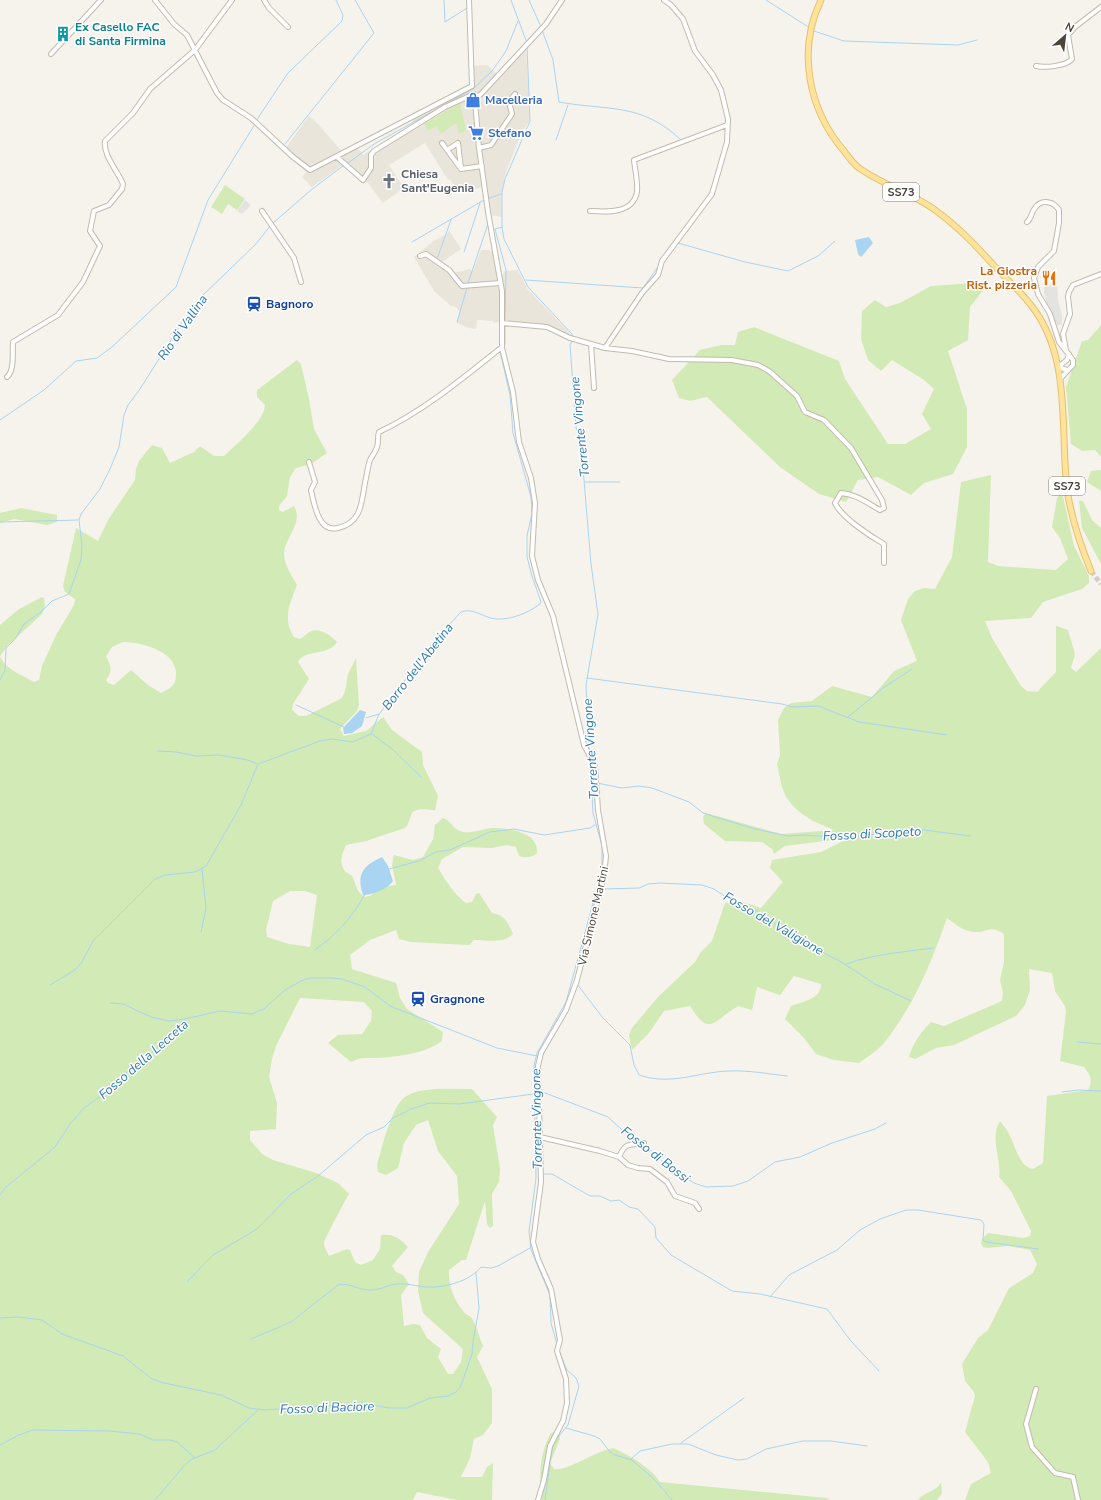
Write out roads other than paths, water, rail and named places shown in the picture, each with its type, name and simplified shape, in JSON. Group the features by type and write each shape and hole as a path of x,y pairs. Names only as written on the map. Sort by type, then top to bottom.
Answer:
{"main road":[{"name":"SS73","path":"821,0 811,27 808,50 810,87 828,129 858,167 880,182 932,208 966,236 1030,304 1049,336 1056,357 1060,379 1069,497 1073,520 1091,571"}],"street":[{"path":"51,54 101,0"},
{"path":"154,0 174,24 187,35 216,93 223,100 256,122 308,170 312,170 355,146 474,91"},
{"path":"7,377 10,374 12,366 11,360 13,342 58,314 83,282 100,246 90,231 94,211 109,204 122,189 123,184 115,171 106,148 105,141 133,113 150,89 195,50 232,0"},
{"path":"264,0 288,26"},
{"name":"Via Simone Martini","path":"469,0 479,148 500,283 502,347 514,392 519,442 531,478 535,503 532,556 538,580 554,616 587,750 595,766 598,810 606,856 604,876 576,982 566,1010 542,1053 538,1069 540,1173 533,1242 538,1259 551,1289 556,1328 560,1338 557,1351 566,1379 567,1403 563,1421 550,1446 538,1500"},
{"path":"474,91 480,96 546,24 562,0"},
{"path":"605,348 642,292 658,275 662,261 712,194 727,142 728,125 718,85 695,51 683,19 664,0"},
{"path":"1036,66 1058,65 1070,61 1072,59 1068,35 1075,27 1101,7"},
{"path":"337,157 363,180 371,168 372,154 374,151 445,107 474,91"},
{"path":"479,148 491,145 512,114 509,102 515,94"},
{"path":"590,211 613,212 628,206 637,192 634,160 728,125"},
{"path":"442,143 461,169"},
{"path":"447,150 458,143 461,169"},
{"path":"461,169 482,166"},
{"path":"1027,222 1031,219 1035,208 1043,202 1051,203 1060,210 1054,251 1038,267 1034,278 1038,294 1052,319 1059,342 1074,362 1060,379"},
{"path":"262,211 294,258 301,282"},
{"path":"420,256 426,254 449,270 462,286 500,283"},
{"path":"1058,367 1068,360 1068,352 1063,334 1070,314 1068,297 1069,292 1073,285 1101,274"},
{"path":"502,323 547,327 570,338 605,348 632,351 669,359 732,360 758,365 770,371 797,396 805,412 824,420 851,448 882,500 884,508 880,510 855,495 841,493 835,503 841,511 872,537 884,544 884,563"},
{"path":"591,344 594,388"},
{"path":"309,462 315,482 311,490 319,520 329,528 335,529 344,527 352,521 363,503 365,481 370,460 378,445 377,438 379,432 440,395 502,347"},
{"path":"1056,357 1064,363"},
{"path":"1058,367 1067,370"},
{"path":"540,1137 600,1151 619,1157 628,1165 650,1169 667,1182 675,1196 695,1203 699,1209"},
{"path":"619,1157 623,1148 630,1144 642,1143"},
{"path":"1036,1389 1026,1424 1032,1447 1055,1473 1073,1477 1078,1500"}],"water":[{"path":"869,237 873,243 861,257 858,254 855,240"},
{"path":"360,710 366,712 362,726 352,733 344,734 343,728"},
{"path":"382,857 388,866 393,881 380,891 363,895 360,881 363,872 366,867"}],"waterway":[{"path":"256,121 288,73 342,21 343,15 336,0"},
{"path":"285,144 374,33 355,0"},
{"path":"444,0 445,22 467,8"},
{"name":"Rio di Vallina","path":"511,0 527,43"},
{"path":"529,0 541,27"},
{"path":"766,0 810,28"},
{"name":"Rio di Vallina","path":"348,163 374,144 473,89 492,71 506,51 518,21"},
{"path":"542,30 553,60 559,102 623,110 638,114 652,119 681,140"},
{"path":"814,31 844,41 958,45 977,40"},
{"name":"Torrente Vingone","path":"527,46 530,121 505,179 502,192 502,227 504,239 528,287 572,334 573,338"},
{"path":"556,140 568,105"},
{"path":"0,420 44,390 76,361 97,358 112,347 176,287 208,200 255,124"},
{"name":"Rio di Vallina","path":"273,223 311,190 343,166"},
{"path":"487,199 501,194"},
{"path":"412,242 484,200"},
{"path":"464,252 480,203"},
{"path":"437,259 451,220"},
{"path":"468,283 488,224"},
{"name":"Rio di Vallina","path":"0,680 5,670 6,648 16,638 24,624 41,612 52,601 69,594 81,560 82,545 79,520 81,514 100,489 110,469 119,447 124,415 128,405 140,389 181,324 202,296 255,245 271,225"},
{"name":"Borro dell'Abetina","path":"502,227 495,229 506,270 505,321"},
{"path":"678,243 745,262 788,271 818,256 835,241"},
{"path":"526,280 643,288 660,264"},
{"path":"457,322 467,288"},
{"name":"Borro dell'Abetina","path":"504,347 505,324"},
{"name":"Torrente Vingone","path":"572,341 570,345 576,427 582,456 591,564 598,614 586,685 589,750"},
{"name":"Borro dell'Abetina","path":"50,985 75,970 82,962 93,941 155,879 165,875 195,872 206,866 241,805 258,764 320,741 332,739 353,742 371,734 379,714 399,690 435,640 461,612 470,611 492,618 502,619 519,615 540,604 541,602 527,557 527,536 532,513 531,497 513,433 510,395 500,351"},
{"path":"585,482 620,482"},
{"path":"0,522 78,520"},
{"path":"848,717 883,688 912,669"},
{"path":"587,678 782,704 793,707 818,706 859,722 947,735"},
{"path":"296,705 344,727"},
{"path":"366,718 379,714"},
{"path":"372,734 391,748 421,777"},
{"path":"157,751 176,752 196,756 219,755 248,760 257,764"},
{"name":"Torrente Vingone","path":"557,1344 551,1323 550,1295 531,1250 529,1231 536,1178 534,1066 537,1053 566,1002 602,870 602,846 593,813 590,759"},
{"name":"Fosso di Scopeto","path":"597,783 622,788 639,786 652,788 689,802 703,813 755,829 788,836 805,835 844,838 916,829 971,836"},
{"path":"389,869 419,861 436,852 450,850 490,832 514,829 544,835 590,828 595,825"},
{"path":"201,932 206,908 202,869"},
{"name":"Fosso del Valigione","path":"603,889 639,888 648,884 660,883 702,885 714,889 726,897 757,911 792,936 843,963 875,984 911,1001"},
{"path":"315,950 343,925 355,911 365,894"},
{"path":"846,964 878,956 933,948"},
{"name":"Fosso della Lecceta","path":"110,1003 123,1004 151,1017 169,1021 220,1011 252,1014 264,1009 285,990 301,981 310,978 342,979 365,987 390,1006 497,1048 537,1056"},
{"path":"577,984 603,1018 630,1045 634,1065 639,1075 651,1078 674,1079 717,1072 736,1071 787,1076"},
{"name":"Fosso della Lecceta","path":"0,1195 6,1187 55,1147 70,1124 84,1108 111,1089 128,1071 154,1051 186,1019"},
{"path":"1077,1042 1101,1044"},
{"path":"1062,1092 1079,1090 1101,1091"},
{"name":"Fosso di Bossi","path":"540,1091 608,1117 632,1139 641,1142"},
{"path":"187,1282 213,1255 257,1229 291,1194 318,1176 366,1135 384,1127 393,1118 411,1109 430,1103 460,1104 533,1094"},
{"name":"Fosso di Bossi","path":"645,1145 665,1164 694,1183 706,1187 733,1186 748,1181 775,1162 800,1157 832,1143 875,1129 886,1123"},
{"path":"542,1174 552,1174 590,1196 600,1196 611,1201 619,1200 629,1207 638,1209 655,1227 656,1238 671,1255 732,1291 760,1294 827,1309 850,1340 879,1371"},
{"path":"770,1297 789,1275 837,1250 860,1230 880,1219 906,1210 918,1210 981,1220 984,1224 983,1240 986,1242 1038,1249"},
{"path":"251,1339 291,1322 341,1284 371,1290 397,1284 425,1287 448,1285 470,1277 481,1267 491,1268 498,1266 530,1248"},
{"name":"Fosso di Baciore","path":"0,1318 18,1317 42,1320 62,1334 123,1356 152,1379 221,1395 249,1408 265,1410 363,1403 388,1408 407,1408 430,1398 448,1396 460,1388 472,1354 479,1308 476,1272"},
{"name":"Torrente Vingone","path":"555,1441 568,1425 579,1386 576,1378 567,1370 559,1351"},
{"path":"681,1443 744,1398"},
{"name":"Fosso di Baciore","path":"155,1500 184,1466 192,1459 215,1450 259,1409"},
{"path":"566,1428 594,1436 600,1439 610,1452 632,1460 654,1479 672,1500"},
{"path":"0,1445 19,1435 33,1430 109,1431 139,1434 153,1440 170,1440 177,1442 195,1458"},
{"path":"631,1459 640,1451 672,1444 688,1444 716,1455 738,1460 747,1459 766,1449 803,1441 831,1441 867,1446"},
{"name":"Torrente Vingone","path":"545,1500 553,1443"}],"tunnel":[{"path":"1091,571 1101,584"}],"place":[{"name":"Ex Casello FAC di Santa Firmina","path":"63,34"},
{"name":"Macelleria","path":"473,100"},
{"name":"Stefano","path":"476,133"},
{"name":"Chiesa Sant'Eugenia","path":"389,181"},
{"name":"La Giostra Rist. pizzeria","path":"1049,278"},
{"name":"Bagnoro","path":"254,304"},
{"name":"Gragnone","path":"418,999"}]}
